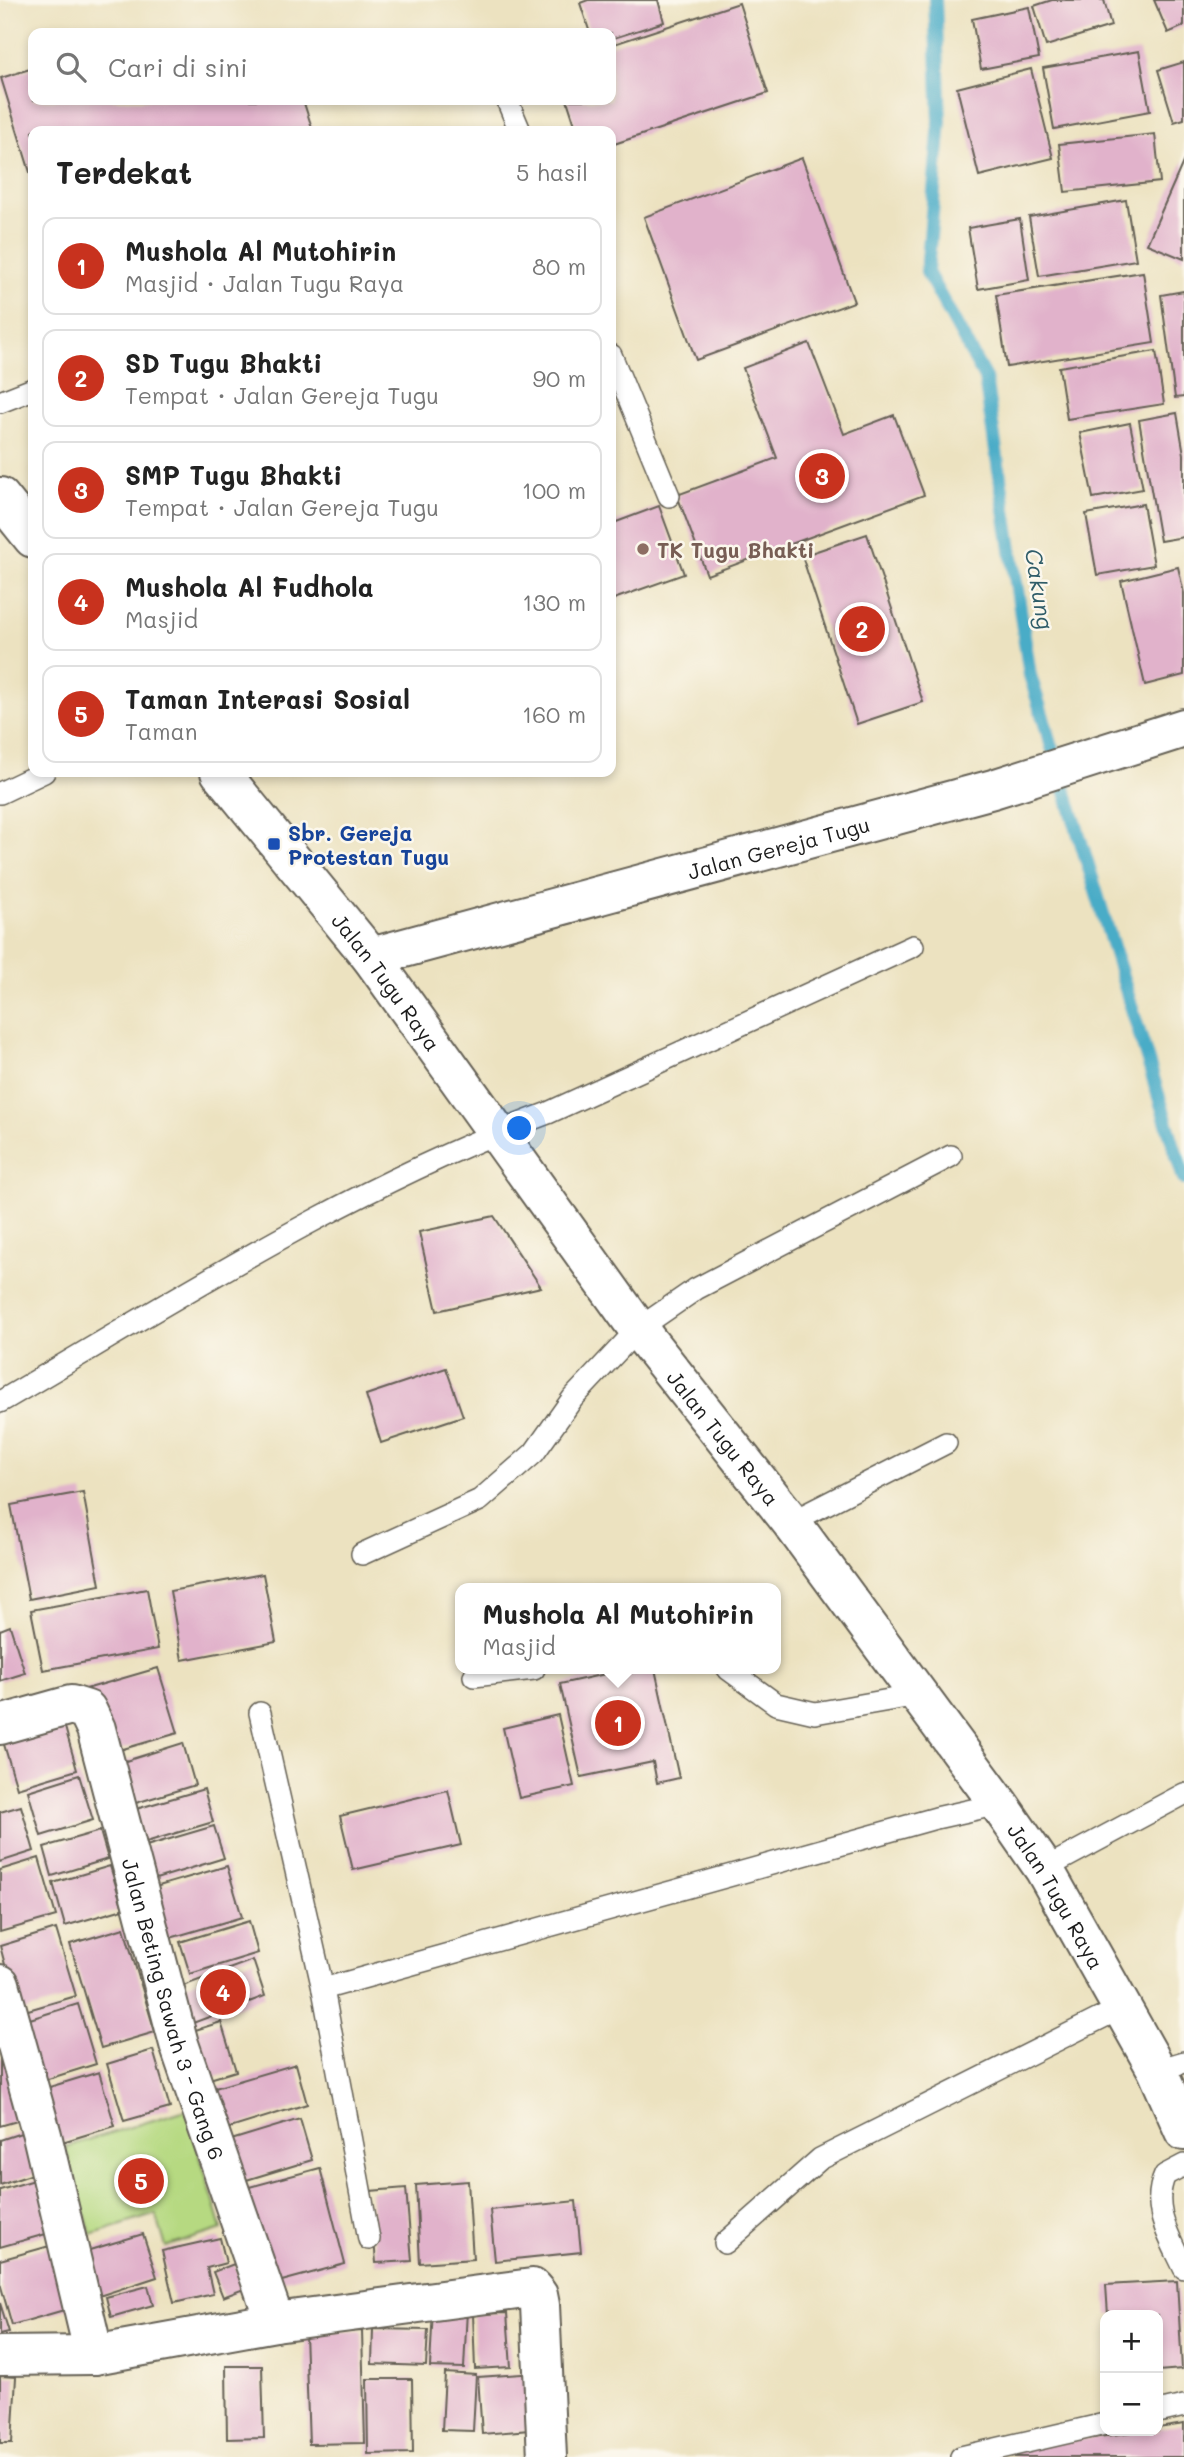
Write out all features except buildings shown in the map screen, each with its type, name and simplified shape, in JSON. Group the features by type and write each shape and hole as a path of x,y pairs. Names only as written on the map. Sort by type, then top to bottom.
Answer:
{"street":[{"path":"0,497 28,532"},
{"name":"Jalan Gereja Tugu","path":"371,957 993,789 1184,728"},
{"name":"Jalan Tugu Raya","path":"224,777 371,957 499,1131 638,1329 791,1522 999,1804 1044,1869 1121,2008 1170,2066 1184,2131"},
{"name":"Jalan Beting Sawah 3 - Gang 6","path":"0,1725 71,1705 87,1710 96,1729 179,2044 275,2322"},
{"path":"0,1984 41,2135 94,2355"},
{"path":"0,2356 94,2355 275,2322 532,2288 538,2295 540,2305 547,2457"}],"lane":[{"path":"509,105 518,126"},
{"path":"616,367 669,496"},
{"path":"0,402 28,391"},
{"path":"0,793 34,777"},
{"path":"0,1402 316,1218 499,1131 548,1113 913,946"},
{"path":"362,1555 480,1500 534,1453 573,1398 638,1329 696,1289 951,1156"},
{"path":"791,1522 946,1443"},
{"path":"474,1676 491,1674"},
{"path":"735,1674 776,1704 815,1713 918,1695"},
{"path":"260,1713 323,1989 369,2239"},
{"path":"1044,1869 1184,1794"},
{"path":"323,1989 936,1818 999,1804"},
{"path":"725,2243 820,2159 1121,2008"},
{"path":"1184,2165 1165,2175 1158,2202 1166,2231 1184,2268"},
{"path":"1163,2411 1184,2406"},
{"path":"961,2457 1100,2425"}],"green space":[{"path":"186,2110 222,2229 166,2247 156,2214 91,2235 65,2147"}],"waterway":[{"name":"Cakung","path":"935,0 940,121 927,272 985,378 1030,675 1184,1179"}],"place":[{"name":"SMP Tugu Bhakti","path":"822,476"},
{"name":"TK Tugu Bhakti","path":"643,549"},
{"name":"SD Tugu Bhakti","path":"862,629"},
{"name":"Sbr. Gereja Protestan Tugu","path":"274,844"},
{"name":"Mushola Al Mutohirin","path":"618,1723"},
{"name":"Mushola Al Fudhola","path":"223,1992"},
{"name":"Taman Interasi Sosial","path":"141,2181"}]}
